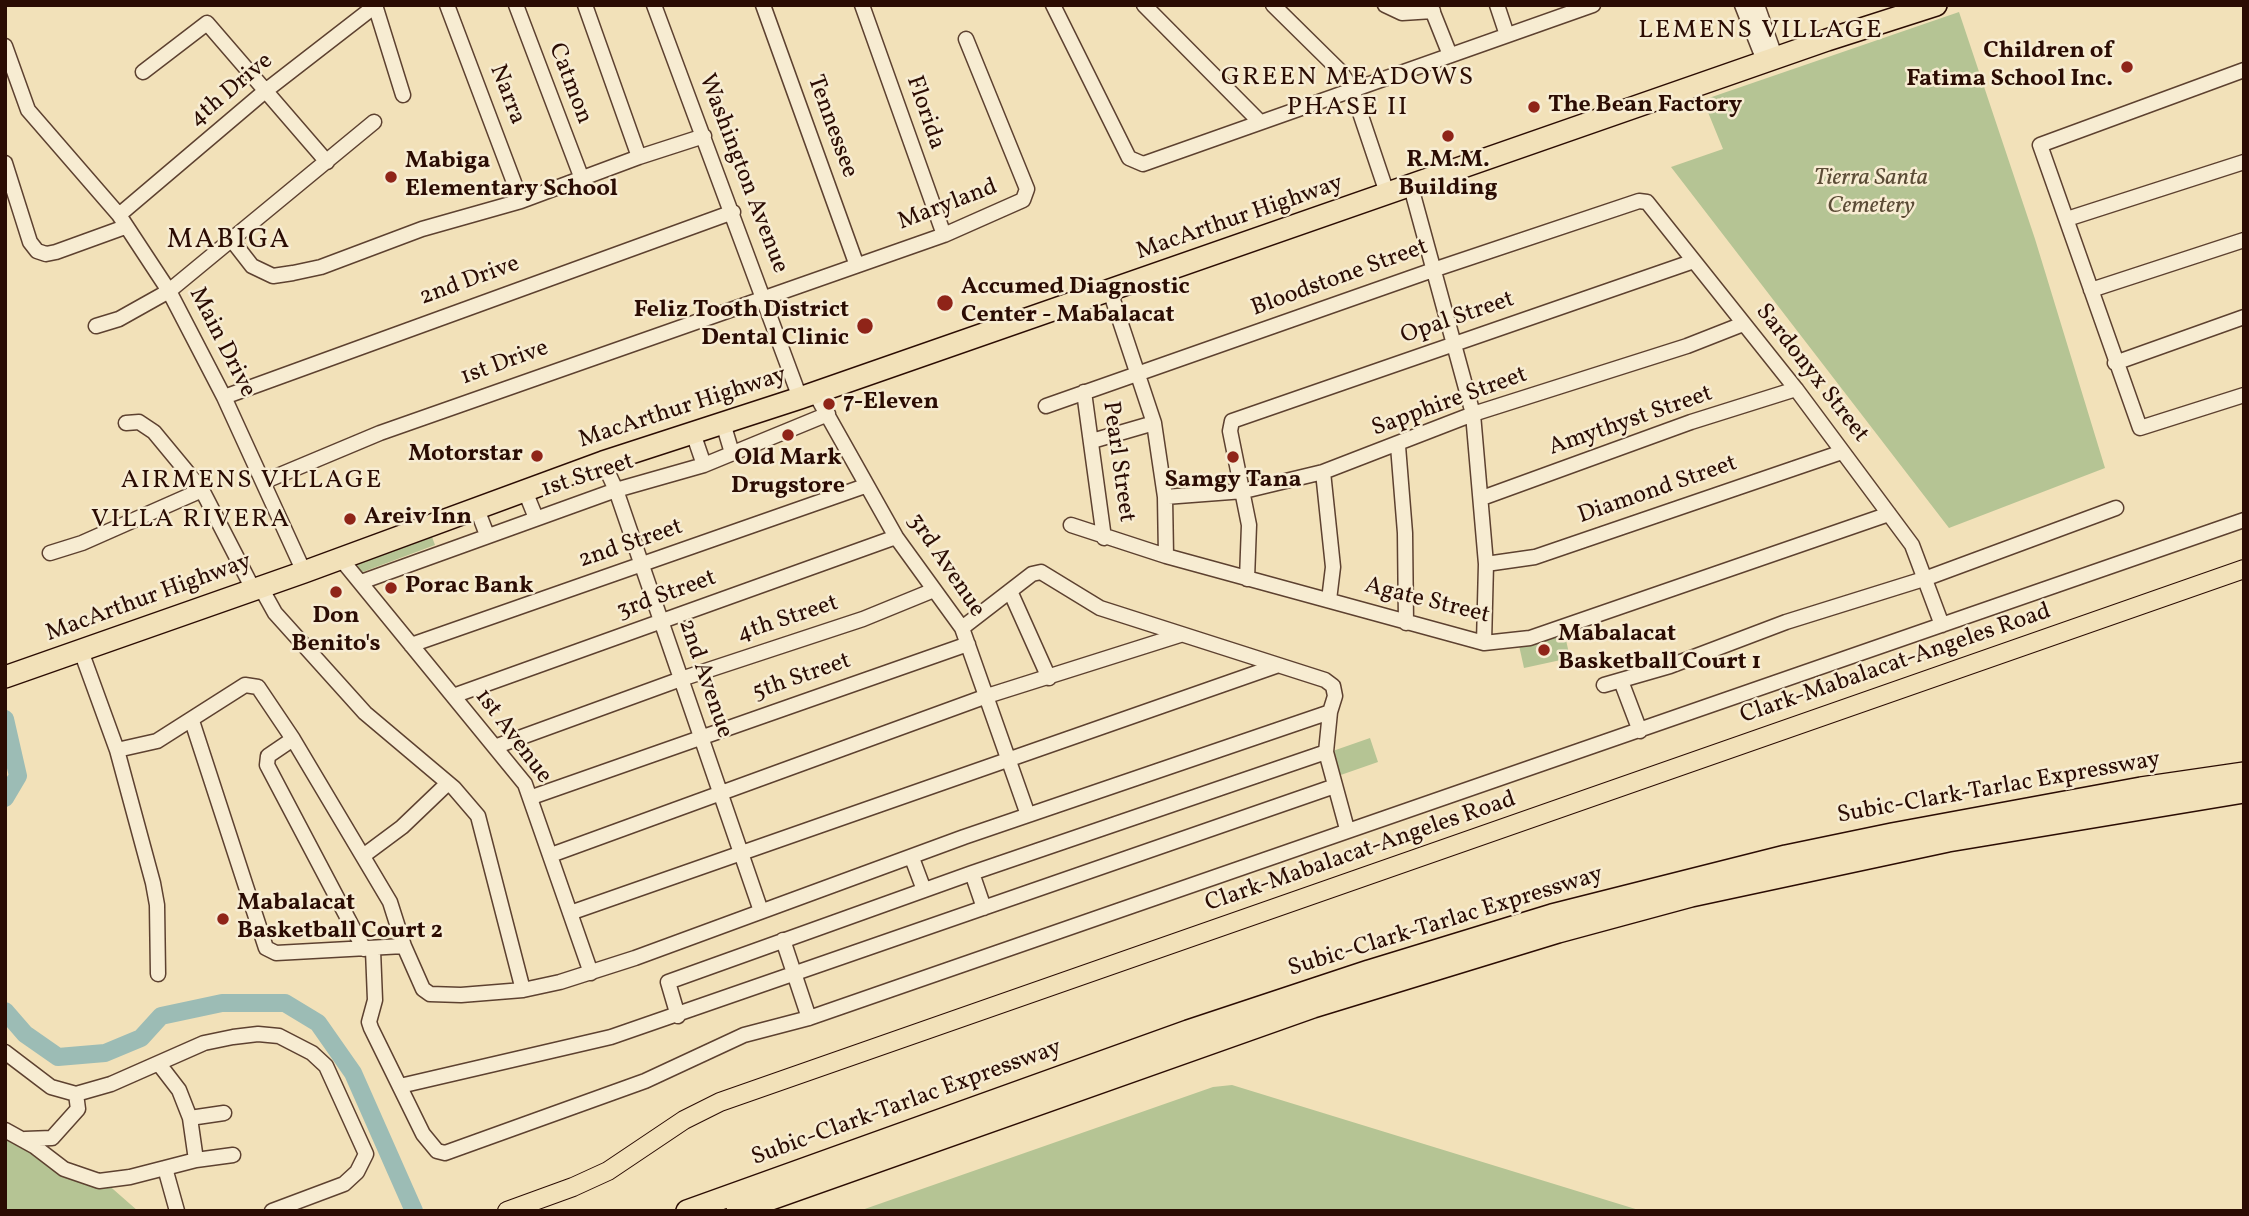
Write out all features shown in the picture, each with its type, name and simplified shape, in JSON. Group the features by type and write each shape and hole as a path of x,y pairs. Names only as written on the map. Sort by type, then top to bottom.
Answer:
{"highway":[{"name":"MacArthur Highway","path":"5,677 341,559 603,462 808,396 1936,5"},
{"name":"Subic-Clark-Tarlac Expressway","path":"687,1211 1215,1022 1552,915 1786,856 1904,831 2141,788 2243,788"},
{"name":"Subic-Clark-Tarlac Expressway","path":"737,1211 1250,1028 1374,987 1558,932 1691,896 1948,841 2243,788"}],"main road":[{"name":"Clark-Mabalacat-Angeles Road","path":"508,1211 608,1171 684,1120 753,1090 2244,569"}],"street":[{"path":"375,5 403,95"},
{"name":"4th Drive","path":"122,221 264,92 375,5"},
{"name":"Narra","path":"447,5 522,201"},
{"name":"Catmon","path":"516,5 582,179"},
{"path":"585,5 639,156"},
{"name":"Washington Avenue","path":"654,5 765,299 808,396"},
{"name":"Tennessee","path":"763,5 856,263"},
{"name":"Florida","path":"862,5 944,235"},
{"path":"1053,5 1129,158 1143,164 1507,35 1562,10 1593,5"},
{"path":"1144,5 1259,121"},
{"path":"1273,5 1341,72 1352,89 1401,191 1420,239 1426,246 1473,414 1486,564 1484,643"},
{"path":"1385,5 1402,13 1432,8 1450,55"},
{"path":"1497,5 1507,35"},
{"path":"1742,5 1770,61"},
{"path":"1756,5 1770,61"},
{"path":"143,72 207,23 327,162"},
{"name":"Maryland","path":"765,299 856,263 944,235 1017,203 1027,194 967,39"},
{"name":"Main Drive","path":"6,54 28,110 122,221 169,291 224,397 304,572"},
{"path":"2244,70 2043,142 2040,151 2067,219 2115,363 2140,428 2244,395"},
{"path":"96,326 119,319 169,291 374,122"},
{"path":"231,239 252,266 273,276 321,267 422,229 522,201 639,156 704,136"},
{"path":"2067,219 2244,162"},
{"path":"5,163 30,242 37,251 46,254 56,252 122,221"},
{"name":"Bloodstone Street","path":"1046,406 1433,270 1639,201 1650,203"},
{"name":"Sardonyx Street","path":"1650,203 1796,389 1912,545 1927,578 1942,625"},
{"name":"2nd Drive","path":"224,397 733,212"},
{"path":"2091,290 2244,240"},
{"name":"Opal Street","path":"1244,491 1230,426 1237,419 1695,261"},
{"path":"1110,291 1154,424 1165,497 1166,556"},
{"name":"1st Drive","path":"263,482 380,433 765,299"},
{"path":"2115,363 2244,317"},
{"name":"Sapphire Street","path":"1165,497 1244,491 1324,471 1398,446 1473,414 1687,346 1743,324"},
{"name":"Amythyst Street","path":"1482,498 1692,422 1796,389"},
{"name":"Pearl Street","path":"1084,392 1093,441 1104,538"},
{"name":"3rd Avenue","path":"808,396 828,414 896,537 962,628 1028,815"},
{"name":"1st Street","path":"361,582 616,490 704,465 828,414"},
{"path":"126,423 139,422 154,432 202,490 256,588 365,713 467,801 478,816 486,836 523,990"},
{"path":"723,423 732,453"},
{"path":"1093,441 1154,424"},
{"path":"693,433 704,465"},
{"path":"1398,446 1405,533 1406,623"},
{"name":"Diamond Street","path":"1486,564 1535,557 1842,452"},
{"name":"2nd Avenue","path":"603,462 616,490 761,911"},
{"path":"1324,471 1332,567 1329,600"},
{"name":"2nd Street","path":"411,645 866,486"},
{"path":"50,553 202,490"},
{"path":"525,491 536,518"},
{"path":"1244,491 1249,525 1247,579"},
{"path":"1604,685 1786,622 1927,578 2116,508"},
{"path":"477,509 487,535"},
{"name":"Agate Street","path":"1071,525 1104,538 1166,556 1484,643 1530,638 1889,514"},
{"path":"293,738 268,756 267,765 368,949 375,1000 369,1022 423,1133 437,1151 445,1153 645,1081 744,1035 809,1018 1347,829 1359,829 2244,520"},
{"name":"3rd Street","path":"453,696 661,624 896,537"},
{"name":"1st Avenue","path":"341,559 497,746 532,797 590,973"},
{"path":"962,628 1032,574 1041,572 1100,608 1325,680 1333,686 1335,696 1330,712 1326,752 1347,829"},
{"name":"4th Street","path":"497,746 681,679 863,619 934,590"},
{"path":"1010,591 1049,678"},
{"path":"551,855 987,696 1180,635"},
{"name":"5th Street","path":"532,797 968,644"},
{"path":"81,651 117,750 153,883 157,905 158,974"},
{"path":"570,913 1276,666"},
{"path":"1621,681 1640,731"},
{"path":"117,750 157,741 246,685 258,687 293,738 390,902 404,946 423,989 430,994 523,990 590,973 1028,815 1330,712"},
{"path":"192,721 265,948 276,953 404,946"},
{"path":"678,1016 668,982 972,873 1326,752"},
{"path":"363,856 402,827 447,783"},
{"path":"400,1086 611,1037 678,1016 794,973 1335,786"},
{"path":"912,858 924,890"},
{"path":"972,873 984,908"},
{"path":"783,940 809,1018"},
{"path":"5,1052 51,1087 76,1094 159,1064 204,1043 258,1034 278,1036 296,1044 326,1066 366,1154 357,1172 344,1184 272,1211"},
{"path":"159,1064 179,1090 190,1118 196,1160"},
{"path":"5,1130 31,1140 52,1138 78,1110 76,1094"},
{"path":"190,1118 224,1113"},
{"path":"20,1137 64,1169 99,1181 130,1177 196,1160 233,1155"},
{"path":"165,1168 177,1211"}],"green space":[{"name":"Tierra Santa Cemetery","path":"1959,12 2035,239 2105,468 1949,528 1671,167 1723,149 1703,100"},
{"path":"432,537 435,545 360,573 357,564"},
{"name":"Mabalacat Basketball Court 1","path":"1564,631 1570,658 1524,668 1518,641"},
{"path":"1370,738 1378,762 1335,777 1327,753"},
{"path":"1232,1085 1642,1211 859,1211 1213,1087"},
{"path":"5,1129 43,1156 97,1175 138,1211 5,1211"}],"waterway":[{"path":"5,719 18,776 5,798"},
{"path":"5,1011 25,1034 58,1057 105,1053 141,1038 161,1016 222,1003 285,1003 318,1023 353,1073 414,1211"}],"place":[{"name":"Children of Fatima School Inc.","path":"2127,67"},
{"name":"The Bean Factory","path":"1534,107"},
{"name":"R.M.M. Building","path":"1448,136"},
{"name":"Mabiga Elementary School","path":"391,177"},
{"name":"Accumed Diagnostic Center - Mabalacat","path":"945,303"},
{"name":"Feliz Tooth District Dental Clinic","path":"865,326"},
{"name":"7-Eleven","path":"829,404"},
{"name":"Old Mark Drugstore","path":"788,435"},
{"name":"Motorstar","path":"537,456"},
{"name":"Samgy Tana","path":"1233,457"},
{"name":"Areiv Inn","path":"350,519"},
{"name":"Porac Bank","path":"391,588"},
{"name":"Don Benito's","path":"336,592"},
{"name":"Mabalacat Basketball Court 1","path":"1544,650"},
{"name":"Mabalacat Basketball Court 2","path":"223,919"}],"district":[{"name":"LEMENS VILLAGE","path":"1761,32"},
{"name":"GREEN MEADOWS PHASE II","path":"1348,94"},
{"name":"MABIGA","path":"229,242"},
{"name":"AIRMENS VILLAGE","path":"252,482"},
{"name":"VILLA RIVERA","path":"191,521"}]}
